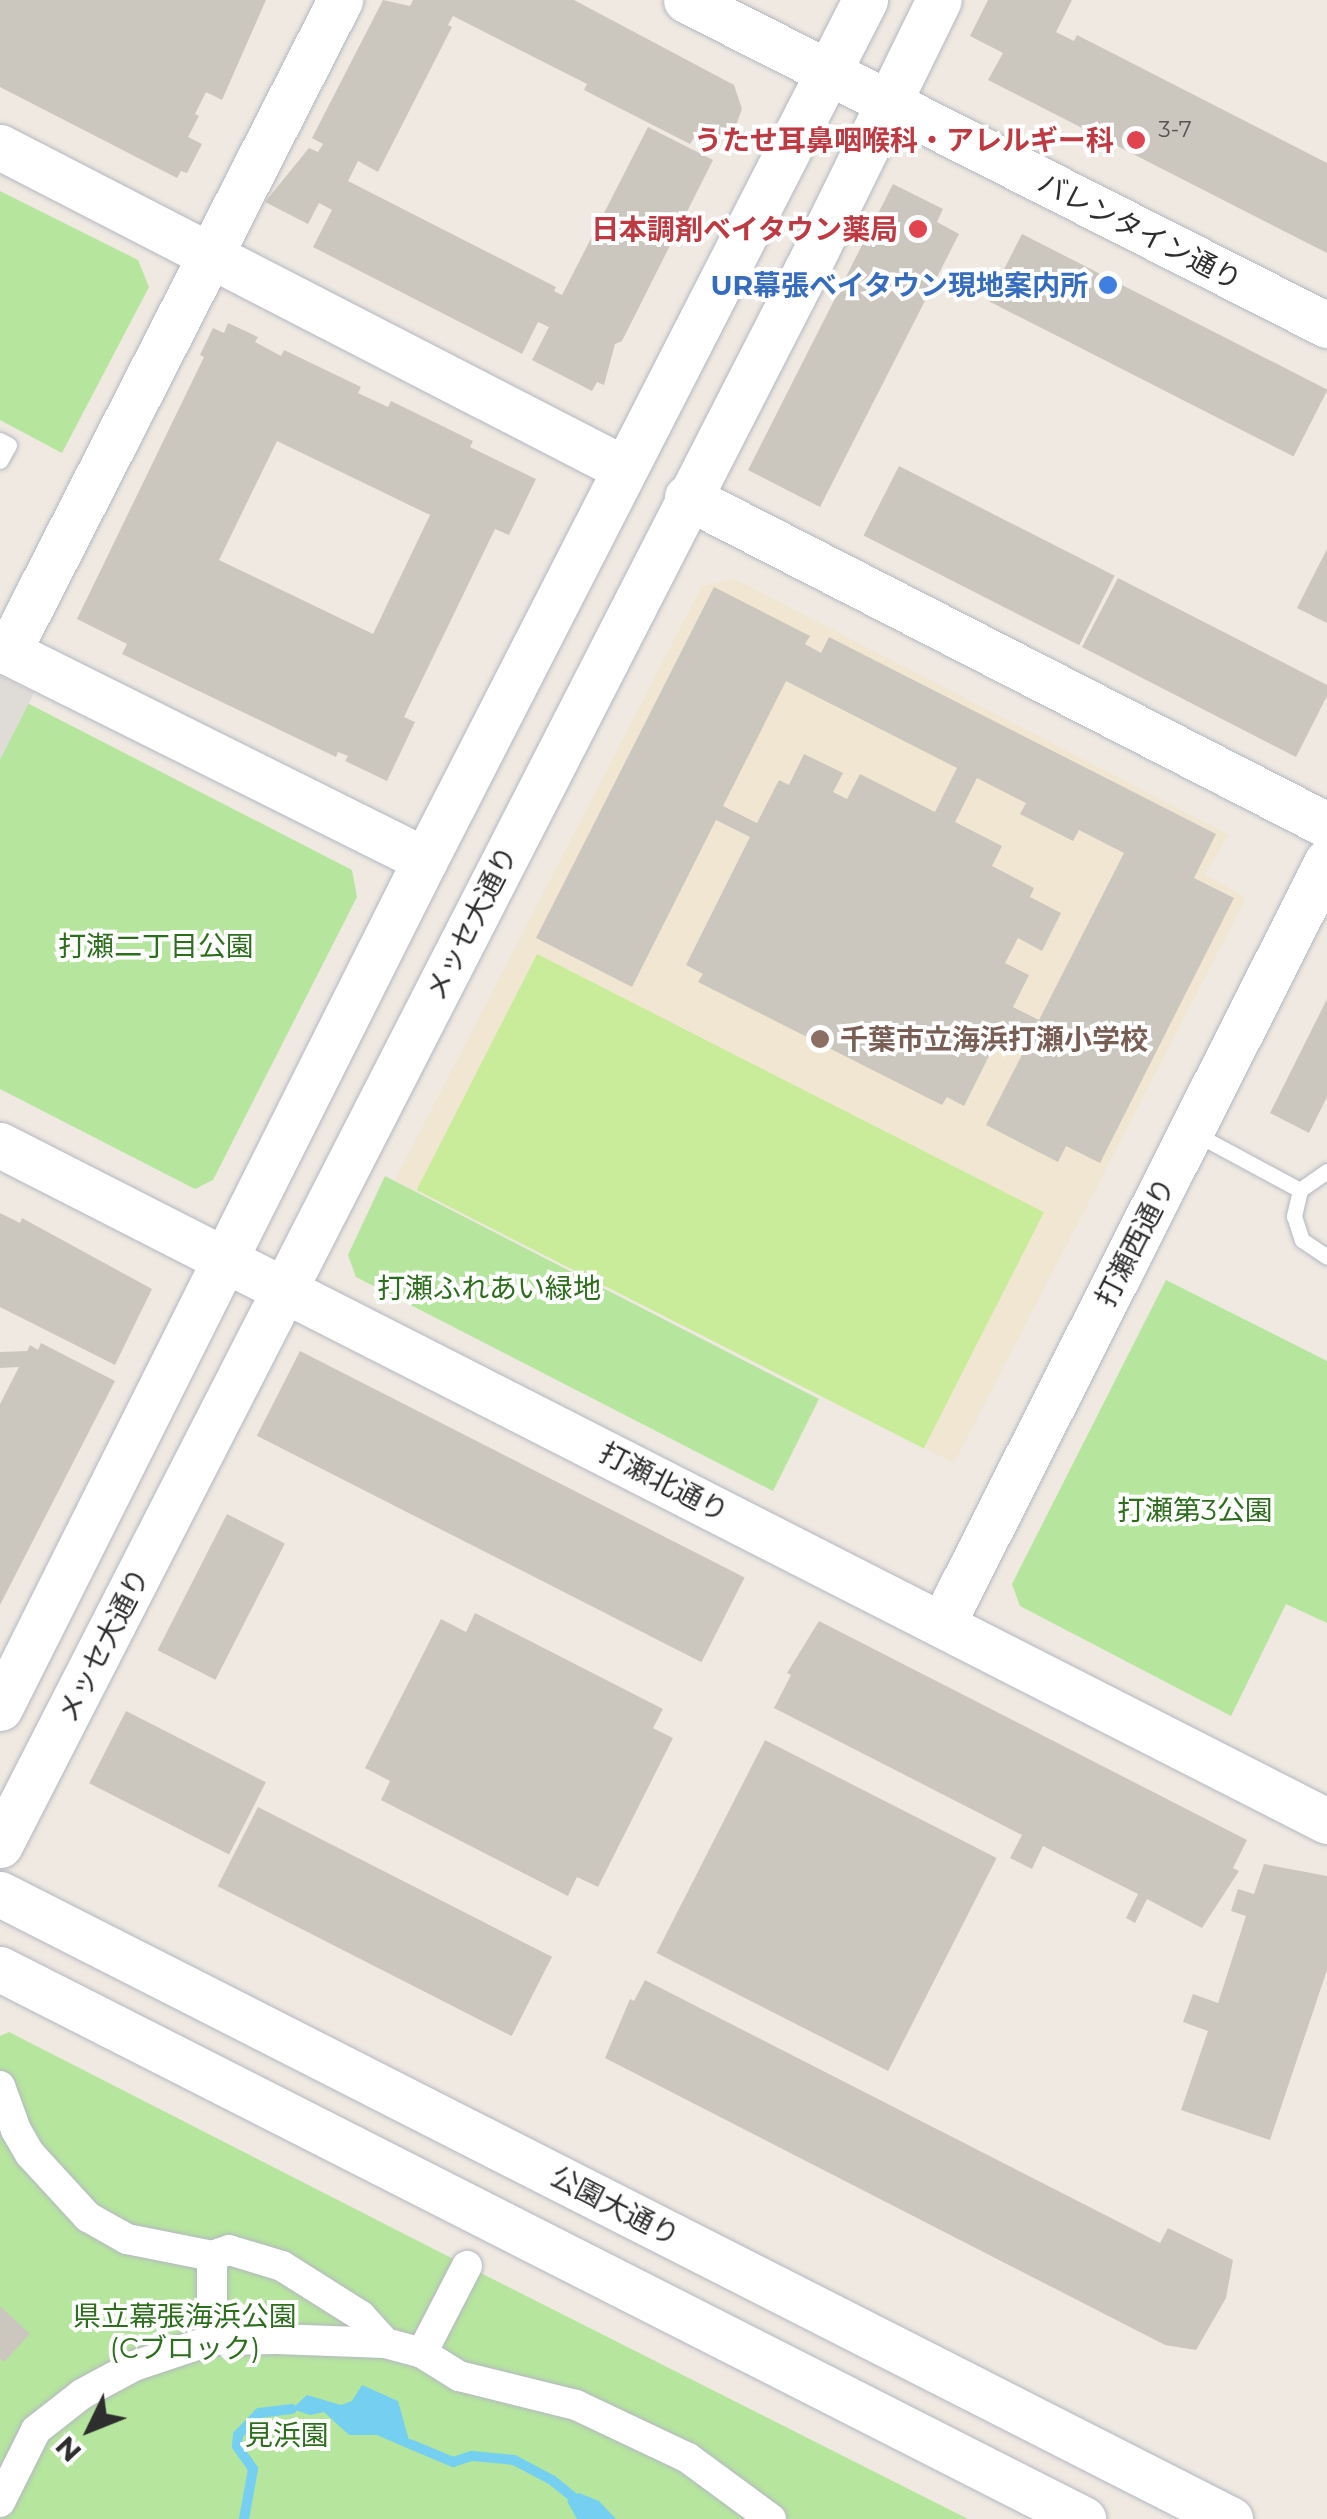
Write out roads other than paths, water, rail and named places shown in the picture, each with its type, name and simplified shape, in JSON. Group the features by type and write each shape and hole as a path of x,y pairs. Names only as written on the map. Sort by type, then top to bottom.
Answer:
{"street":[{"path":"340,0 213,256 4,650 425,860"},
{"name":"バレンタイン通り","path":"686,0 1327,326"},
{"path":"0,1708 425,860 865,0"},
{"name":"メッセ大通り","path":"0,1845 808,267 939,0"},
{"path":"0,148 625,469"},
{"path":"687,497 1327,825"},
{"name":"打瀬西通り","path":"942,1623 1327,861"},
{"name":"打瀬北通り","path":"0,1145 1327,1820"},
{"name":"公園大通り","path":"0,1894 1230,2519"},
{"path":"0,1969 1083,2519"},
{"path":"0,2086 8,2138 88,2217 126,2240 212,2256 229,2250 282,2266 349,2306 385,2343"},
{"path":"212,2256 212,2340"},
{"path":"422,2354 467,2266"},
{"path":"0,2442 36,2430 82,2394 120,2374 212,2340 385,2343 422,2354 459,2376 576,2405 653,2437 772,2519"},
{"path":"0,2502 36,2430"}],"lane":[{"path":"0,440 8,444 0,462"},
{"path":"1192,1132 1300,1190"},
{"path":"1327,1171 1300,1190 1294,1216 1308,1247 1327,1257"}],"water":[{"path":"362,2385 398,2401 410,2444 407,2448 377,2435 349,2435 324,2412 310,2415 292,2409 307,2395 341,2405 352,2401"},
{"path":"579,2493 599,2501 616,2519 577,2519 567,2501"}],"waterway":[{"path":"244,2519 253,2469 237,2446 238,2435 259,2413 292,2409"},
{"path":"410,2444 453,2462 472,2456 514,2460 552,2480 600,2519"}],"place":[{"name":"うたせ耳鼻咽喉科・アレルギー科","path":"1136,140"},
{"name":"日本調剤ベイタウン薬局","path":"918,229"},
{"name":"UR幕張ベイタウン現地案内所","path":"1108,285"},
{"name":"千葉市立海浜打瀬小学校","path":"820,1039"}],"park label":[{"name":"打瀬二丁目公園","path":"156,946"},
{"name":"打瀬ふれあい緑地","path":"489,1288"},
{"name":"打瀬第3公園","path":"1195,1510"},
{"name":"県立幕張海浜公園 (Cブロック)","path":"185,2332"},
{"name":"見浜園","path":"287,2435"}]}
